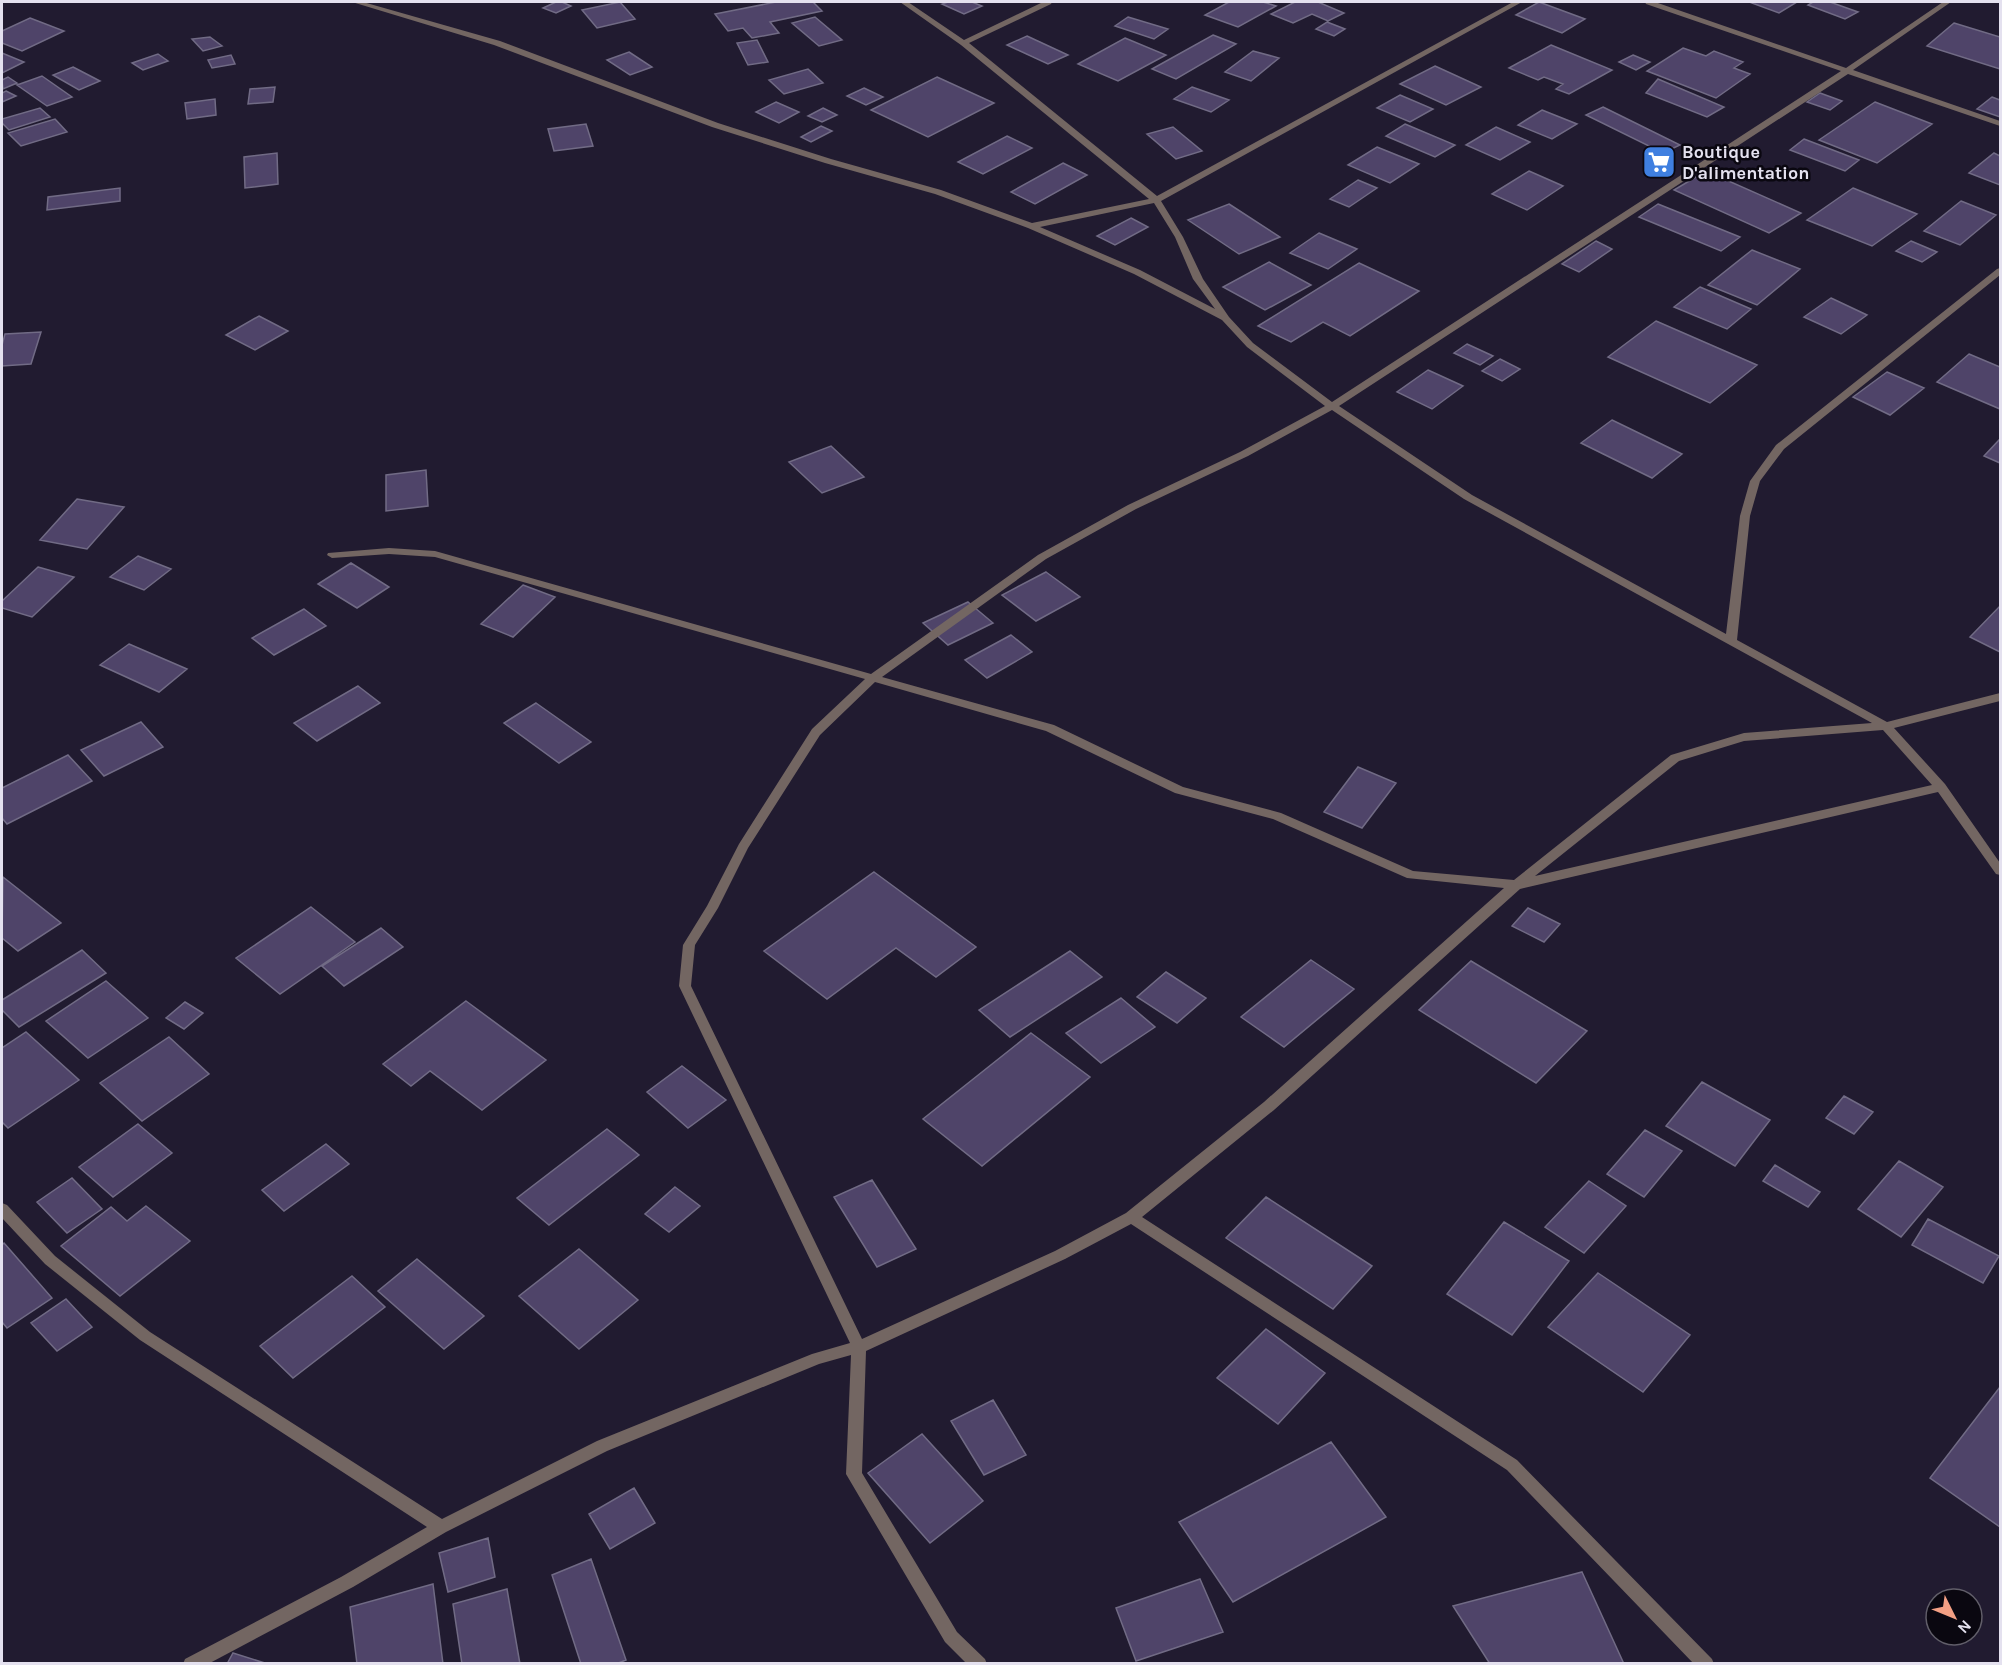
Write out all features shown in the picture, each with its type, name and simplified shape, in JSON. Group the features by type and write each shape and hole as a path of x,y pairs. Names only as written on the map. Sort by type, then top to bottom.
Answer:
{"street":[{"path":"356,2 497,43 715,125 828,161 938,192 1031,226 1137,272 1226,319"},
{"path":"904,2 964,44 1156,200 1179,237 1198,279 1226,319 1250,345 1332,406 1468,497 1886,726 1941,787 2001,871"},
{"path":"964,44 1048,2"},
{"path":"1031,226 1156,200 1518,2"},
{"path":"1649,2 2001,124"},
{"path":"979,1664 951,1637 854,1474 859,1347 685,986 689,945 712,908 743,847 816,732 873,678 1042,557 1132,507 1244,454 1332,406 1848,70 1947,2"},
{"path":"1731,641 1745,516 1755,481 1780,447 2001,271"},
{"path":"332,555 389,551 435,554 1050,728 1179,790 1277,816 1411,875 1516,885 1941,787"},
{"path":"191,1664 347,1582 441,1527 602,1446 817,1359 859,1347 1060,1255 1131,1217 1269,1106 1516,885 1676,758 1744,737 1886,726 2001,697"},
{"path":"2,1209 50,1260 145,1336 441,1527"},
{"path":"1131,1217 1512,1465 1706,1664"}],"building":[{"path":"556,2 571,6 556,13 543,8"},
{"path":"620,2 635,19 597,28 582,10"},
{"path":"776,2 813,2 822,11 770,22 779,33 752,38 743,28 728,31 715,14"},
{"path":"972,2 982,6 964,14 942,4"},
{"path":"1229,2 1263,2 1276,6 1238,27 1205,15"},
{"path":"1295,2 1318,2 1344,13 1328,21 1312,14 1293,23 1271,14"},
{"path":"1539,2 1585,19 1562,33 1516,15"},
{"path":"1797,2 1779,13 1752,3"},
{"path":"1813,2 1830,2 1858,12 1845,19 1808,5"},
{"path":"815,17 842,40 819,46 792,23"},
{"path":"1128,17 1168,29 1154,39 1115,26"},
{"path":"30,18 64,31 22,51 2,43 2,31"},
{"path":"1327,22 1345,29 1334,36 1316,29"},
{"path":"1954,23 2000,37 2000,69 1927,46"},
{"path":"1213,35 1236,44 1176,79 1152,69"},
{"path":"1027,36 1068,55 1048,64 1007,45"},
{"path":"210,37 222,46 203,51 192,39"},
{"path":"1125,38 1166,55 1118,81 1078,64"},
{"path":"757,40 768,62 748,65 737,43"},
{"path":"1551,45 1612,70 1569,94 1556,89 1563,84 1544,77 1538,80 1509,68"},
{"path":"1683,48 1706,56 1714,51 1743,62 1734,68 1750,74 1716,98 1647,71"},
{"path":"1253,51 1279,58 1251,81 1225,72"},
{"path":"629,52 652,67 630,75 607,60"},
{"path":"2,53 24,62 2,73"},
{"path":"158,54 168,61 143,70 132,63"},
{"path":"231,55 235,64 212,68 208,60"},
{"path":"1633,55 1650,62 1636,70 1619,62"},
{"path":"1435,66 1481,87 1446,105 1400,84"},
{"path":"73,67 100,81 79,90 53,75"},
{"path":"808,69 823,83 784,94 769,80"},
{"path":"42,76 72,97 47,106 17,85"},
{"path":"8,77 17,83 3,89 2,80"},
{"path":"937,77 994,103 928,137 871,110"},
{"path":"1658,79 1724,107 1707,117 1646,93"},
{"path":"275,87 273,102 248,104 250,89"},
{"path":"1192,87 1229,100 1211,112 1174,99"},
{"path":"864,88 883,97 866,105 847,96"},
{"path":"6,91 16,96 2,102 2,93"},
{"path":"1820,93 1842,101 1830,110 1807,102"},
{"path":"1400,95 1433,109 1410,122 1377,108"},
{"path":"1992,97 2000,100 2000,117 1977,109"},
{"path":"215,99 216,115 187,119 185,103"},
{"path":"776,102 799,112 779,123 756,112"},
{"path":"1875,102 1932,124 1877,163 1819,140"},
{"path":"1603,107 1680,145 1663,153 1586,115"},
{"path":"40,108 50,117 9,130 2,123 2,119"},
{"path":"823,108 837,115 822,122 808,116"},
{"path":"1542,110 1577,124 1552,139 1518,125"},
{"path":"55,119 67,132 21,146 8,133"},
{"path":"586,124 593,146 554,151 548,129"},
{"path":"1405,124 1455,145 1435,157 1386,136"},
{"path":"821,126 832,131 811,142 801,137"},
{"path":"1173,127 1202,151 1176,159 1147,134"},
{"path":"1496,127 1530,142 1500,160 1466,145"},
{"path":"1007,136 1032,148 983,174 958,162"},
{"path":"1804,139 1859,160 1845,171 1790,150"},
{"path":"1377,147 1419,164 1390,183 1348,165"},
{"path":"277,153 278,184 245,188 244,157"},
{"path":"1994,153 2000,156 2000,185 1969,173"},
{"path":"1063,163 1087,175 1035,204 1011,192"},
{"path":"1529,171 1563,186 1527,210 1492,194"},
{"path":"1706,171 1801,213 1769,233 1674,190"},
{"path":"1358,180 1377,188 1349,207 1330,199"},
{"path":"120,188 120,201 47,210 48,197"},
{"path":"1853,188 1917,214 1872,246 1807,220"},
{"path":"1961,201 1996,215 1960,245 1924,231"},
{"path":"1229,204 1280,237 1239,254 1188,220"},
{"path":"1658,204 1740,237 1721,251 1639,217"},
{"path":"1131,218 1148,227 1115,245 1097,236"},
{"path":"1319,233 1357,249 1328,269 1290,253"},
{"path":"1596,241 1612,249 1579,272 1562,264"},
{"path":"1911,241 1937,252 1922,262 1896,251"},
{"path":"1752,250 1800,269 1757,305 1708,285"},
{"path":"1269,262 1311,285 1265,310 1223,287"},
{"path":"1359,263 1419,291 1350,336 1323,322 1291,342 1258,326"},
{"path":"1700,287 1751,309 1727,329 1674,307"},
{"path":"1831,298 1867,315 1841,334 1804,317"},
{"path":"259,316 288,331 255,350 226,335"},
{"path":"1656,321 1757,365 1710,403 1608,357"},
{"path":"41,332 31,364 2,366 2,345 5,334"},
{"path":"1467,344 1493,356 1480,365 1454,353"},
{"path":"1969,354 2000,367 2000,409 1937,382"},
{"path":"1500,359 1520,369 1502,381 1482,371"},
{"path":"1428,370 1463,386 1432,409 1397,392"},
{"path":"1887,372 1924,388 1890,415 1853,397"},
{"path":"1612,420 1682,454 1652,478 1581,443"},
{"path":"2000,439 2000,463 1984,456"},
{"path":"831,446 864,477 822,493 789,462"},
{"path":"426,470 428,506 386,511 386,475"},
{"path":"77,499 124,507 87,549 40,540"},
{"path":"138,556 171,569 144,590 110,577"},
{"path":"351,563 389,587 357,608 318,584"},
{"path":"38,567 74,577 32,617 2,608 2,601"},
{"path":"1046,572 1080,597 1036,621 1002,595"},
{"path":"523,585 555,597 513,637 481,624"},
{"path":"968,602 993,623 948,645 923,623"},
{"path":"2000,606 2000,652 1970,637"},
{"path":"304,609 326,626 274,655 252,638"},
{"path":"1011,635 1032,652 987,678 965,660"},
{"path":"129,644 187,669 159,692 100,665"},
{"path":"358,686 380,703 317,741 294,723"},
{"path":"536,703 591,742 559,763 504,723"},
{"path":"141,722 163,747 104,776 81,750"},
{"path":"68,755 92,781 7,824 2,818 2,788"},
{"path":"1358,767 1396,783 1362,828 1324,812"},
{"path":"874,872 976,947 936,977 896,948 827,999 764,951"},
{"path":"3,877 61,923 18,951 2,938"},
{"path":"311,907 355,942 280,994 236,958"},
{"path":"1528,908 1560,924 1544,942 1512,926"},
{"path":"381,928 403,947 344,986 322,966"},
{"path":"82,950 106,973 19,1027 2,1010 2,1000"},
{"path":"1070,951 1102,977 1010,1037 979,1010"},
{"path":"1311,960 1354,989 1284,1047 1241,1017"},
{"path":"1471,961 1587,1031 1536,1083 1419,1010"},
{"path":"1166,972 1206,998 1177,1023 1137,997"},
{"path":"106,981 148,1018 88,1058 46,1021"},
{"path":"1121,998 1155,1027 1101,1063 1066,1033"},
{"path":"466,1001 546,1060 482,1110 430,1071 411,1086 383,1064"},
{"path":"185,1002 203,1013 184,1029 166,1018"},
{"path":"26,1032 79,1080 8,1128 2,1122 2,1048"},
{"path":"1031,1033 1090,1077 982,1166 923,1119"},
{"path":"169,1037 209,1074 142,1121 100,1083"},
{"path":"682,1066 726,1100 688,1128 647,1092"},
{"path":"1702,1082 1770,1120 1735,1166 1666,1126"},
{"path":"1844,1096 1873,1112 1854,1134 1826,1118"},
{"path":"138,1124 172,1153 113,1197 79,1167"},
{"path":"607,1129 639,1155 549,1225 517,1198"},
{"path":"1645,1130 1682,1151 1644,1197 1607,1174"},
{"path":"326,1144 349,1164 284,1211 262,1190"},
{"path":"1899,1161 1943,1187 1901,1237 1858,1209"},
{"path":"1775,1165 1820,1192 1808,1207 1763,1181"},
{"path":"72,1178 102,1209 67,1233 37,1202"},
{"path":"872,1180 916,1249 877,1267 834,1197"},
{"path":"1589,1181 1626,1206 1584,1253 1545,1227"},
{"path":"675,1187 700,1206 669,1232 645,1214"},
{"path":"1266,1197 1372,1266 1333,1309 1226,1238"},
{"path":"146,1206 190,1241 120,1296 61,1246 111,1207 127,1221"},
{"path":"1928,1219 1999,1256 1983,1283 1912,1245"},
{"path":"1504,1222 1569,1261 1512,1335 1447,1294"},
{"path":"4,1243 52,1298 7,1328 2,1322 2,1245"},
{"path":"579,1249 638,1300 579,1349 519,1296"},
{"path":"417,1259 484,1316 444,1349 378,1291"},
{"path":"1598,1273 1690,1335 1643,1392 1548,1327"},
{"path":"352,1276 385,1307 293,1378 260,1346"},
{"path":"66,1299 92,1327 57,1351 31,1323"},
{"path":"1266,1329 1325,1373 1278,1424 1217,1378"},
{"path":"2000,1387 2000,1527 1930,1478"},
{"path":"993,1400 1026,1455 984,1475 951,1421"},
{"path":"922,1434 983,1501 930,1543 868,1473"},
{"path":"1331,1442 1386,1517 1233,1602 1179,1522"},
{"path":"634,1488 655,1523 610,1549 589,1514"},
{"path":"488,1538 495,1577 448,1592 439,1553"},
{"path":"591,1559 626,1660 616,1664 581,1664 552,1575"},
{"path":"1582,1572 1624,1664 1490,1664 1453,1606"},
{"path":"1200,1579 1223,1632 1136,1661 1116,1608"},
{"path":"433,1584 443,1664 357,1664 350,1607"},
{"path":"507,1589 520,1664 462,1664 453,1604"},
{"path":"233,1653 268,1664 227,1664"}],"place":[{"name":"Boutique D'alimentation","path":"1659,162"}]}
